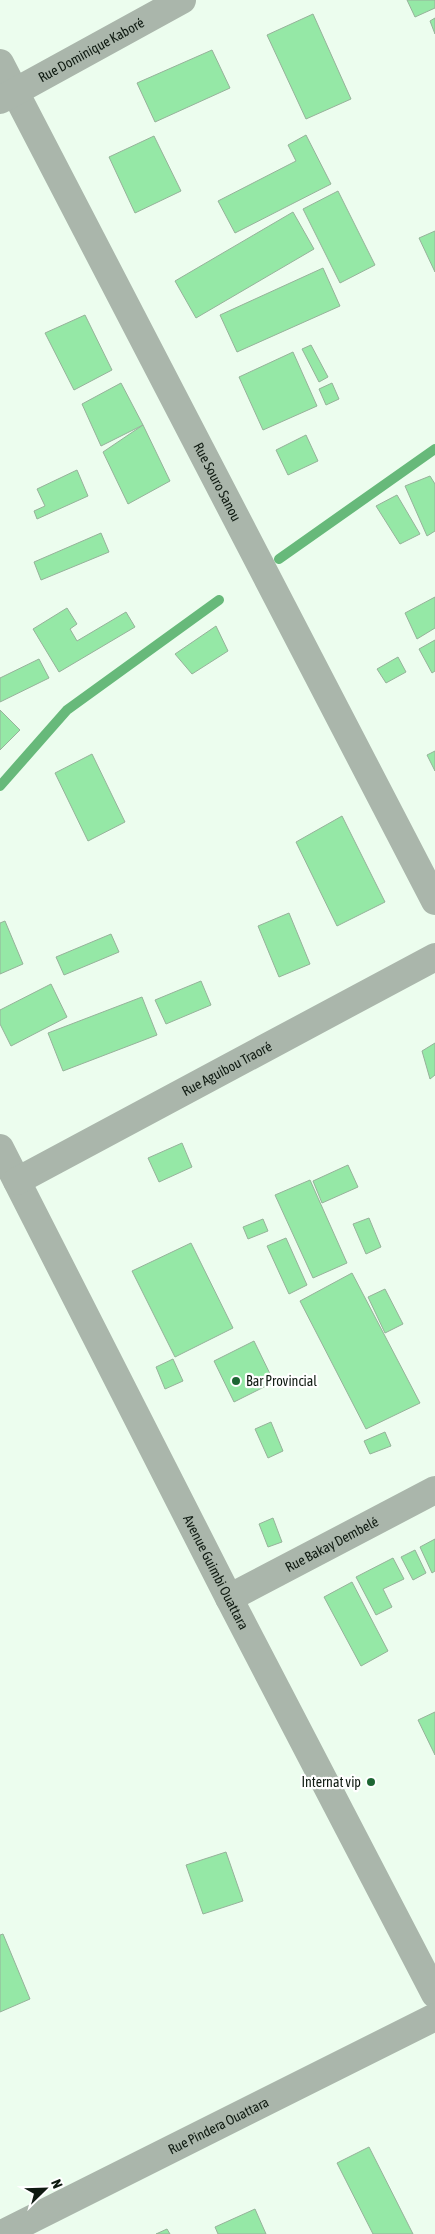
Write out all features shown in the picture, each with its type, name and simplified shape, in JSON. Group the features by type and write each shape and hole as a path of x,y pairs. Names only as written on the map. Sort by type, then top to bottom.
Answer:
{"street":[{"name":"Rue Dominique Kaboré","path":"7,96 182,0"},
{"name":"Rue Souro Sanou","path":"0,63 7,96 435,901"},
{"name":"Rue Aguibou Traoré","path":"17,1181 435,957"},
{"name":"Avenue Guimbi Ouattara","path":"0,1148 229,1598 435,1994"},
{"name":"Rue Bakay Dembelé","path":"229,1598 435,1490"},
{"name":"Rue Pindera Ouattara","path":"2,2234 435,2017"}],"building":[{"path":"407,0 435,0 435,8 415,17"},
{"path":"313,14 351,99 306,119 267,35"},
{"path":"435,18 435,34 430,21"},
{"path":"212,50 230,88 155,122 137,83"},
{"path":"306,135 331,184 235,233 218,201 296,161 288,145"},
{"path":"154,136 181,191 135,213 109,157"},
{"path":"338,191 375,265 340,283 303,209"},
{"path":"293,212 314,249 196,318 175,281"},
{"path":"435,231 435,272 419,238"},
{"path":"323,268 340,306 237,352 220,315"},
{"path":"85,315 112,370 74,390 45,333"},
{"path":"311,345 328,377 319,382 302,349"},
{"path":"293,352 317,406 263,430 239,377"},
{"path":"121,383 143,425 101,446 82,404"},
{"path":"332,383 339,399 326,405 319,389"},
{"path":"143,425 170,481 128,504 103,452"},
{"path":"306,435 318,461 288,475 276,450"},
{"path":"77,470 88,496 37,519 34,511 45,506 37,489"},
{"path":"430,476 435,484 435,531 427,536 405,486"},
{"path":"397,495 420,534 400,544 376,506"},
{"path":"101,533 109,552 41,580 34,562"},
{"path":"435,597 435,628 417,639 405,613"},
{"path":"67,608 77,624 70,629 77,641 126,612 135,627 59,672 33,629"},
{"path":"216,626 228,651 192,674 175,654"},
{"path":"435,640 435,671 432,673 419,649"},
{"path":"398,657 406,672 386,683 377,669"},
{"path":"39,659 49,678 0,702 0,678"},
{"path":"0,710 20,730 0,750"},
{"path":"435,751 435,771 427,755"},
{"path":"92,754 125,822 88,841 55,773"},
{"path":"342,816 385,902 337,926 296,842"},
{"path":"289,913 310,964 279,977 258,926"},
{"path":"5,921 23,964 0,974 0,923"},
{"path":"111,934 119,952 64,975 56,957"},
{"path":"201,981 211,1005 166,1024 155,1000"},
{"path":"51,984 67,1017 11,1046 0,1024 0,1010"},
{"path":"142,997 157,1035 63,1071 48,1033"},
{"path":"435,1043 435,1075 430,1079 422,1051"},
{"path":"182,1143 192,1167 159,1182 148,1158"},
{"path":"348,1165 358,1187 322,1203 313,1181"},
{"path":"310,1180 347,1263 313,1278 275,1195"},
{"path":"369,1218 381,1247 366,1254 353,1224"},
{"path":"263,1219 268,1231 248,1239 243,1227"},
{"path":"286,1238 307,1285 289,1294 267,1246"},
{"path":"191,1243 233,1328 175,1357 132,1271"},
{"path":"352,1273 420,1403 366,1429 300,1301"},
{"path":"385,1289 403,1324 385,1333 368,1297"},
{"path":"254,1341 274,1382 234,1402 214,1361"},
{"path":"173,1359 183,1381 165,1389 156,1367"},
{"path":"271,1422 283,1451 268,1458 255,1429"},
{"path":"385,1432 391,1446 370,1454 364,1441"},
{"path":"273,1518 282,1542 268,1547 259,1524"},
{"path":"435,1539 435,1571 432,1573 420,1547"},
{"path":"415,1550 426,1573 413,1580 401,1557"},
{"path":"393,1558 404,1579 383,1589 392,1607 376,1615 356,1577"},
{"path":"352,1582 388,1651 361,1666 324,1597"},
{"path":"435,1712 435,1755 418,1720"},
{"path":"226,1852 243,1901 203,1914 186,1865"},
{"path":"3,1934 30,1999 0,2012 0,1935"},
{"path":"369,2147 413,2234 373,2234 337,2163"},
{"path":"255,2209 266,2234 218,2234 215,2227"},
{"path":"167,2229 170,2234 156,2234"}],"waterway":[{"path":"279,559 435,449"},
{"path":"0,786 67,710 219,600"}],"place":[{"name":"Bar Provincial","path":"236,1381"},
{"name":"Internat vip","path":"371,1782"}]}
